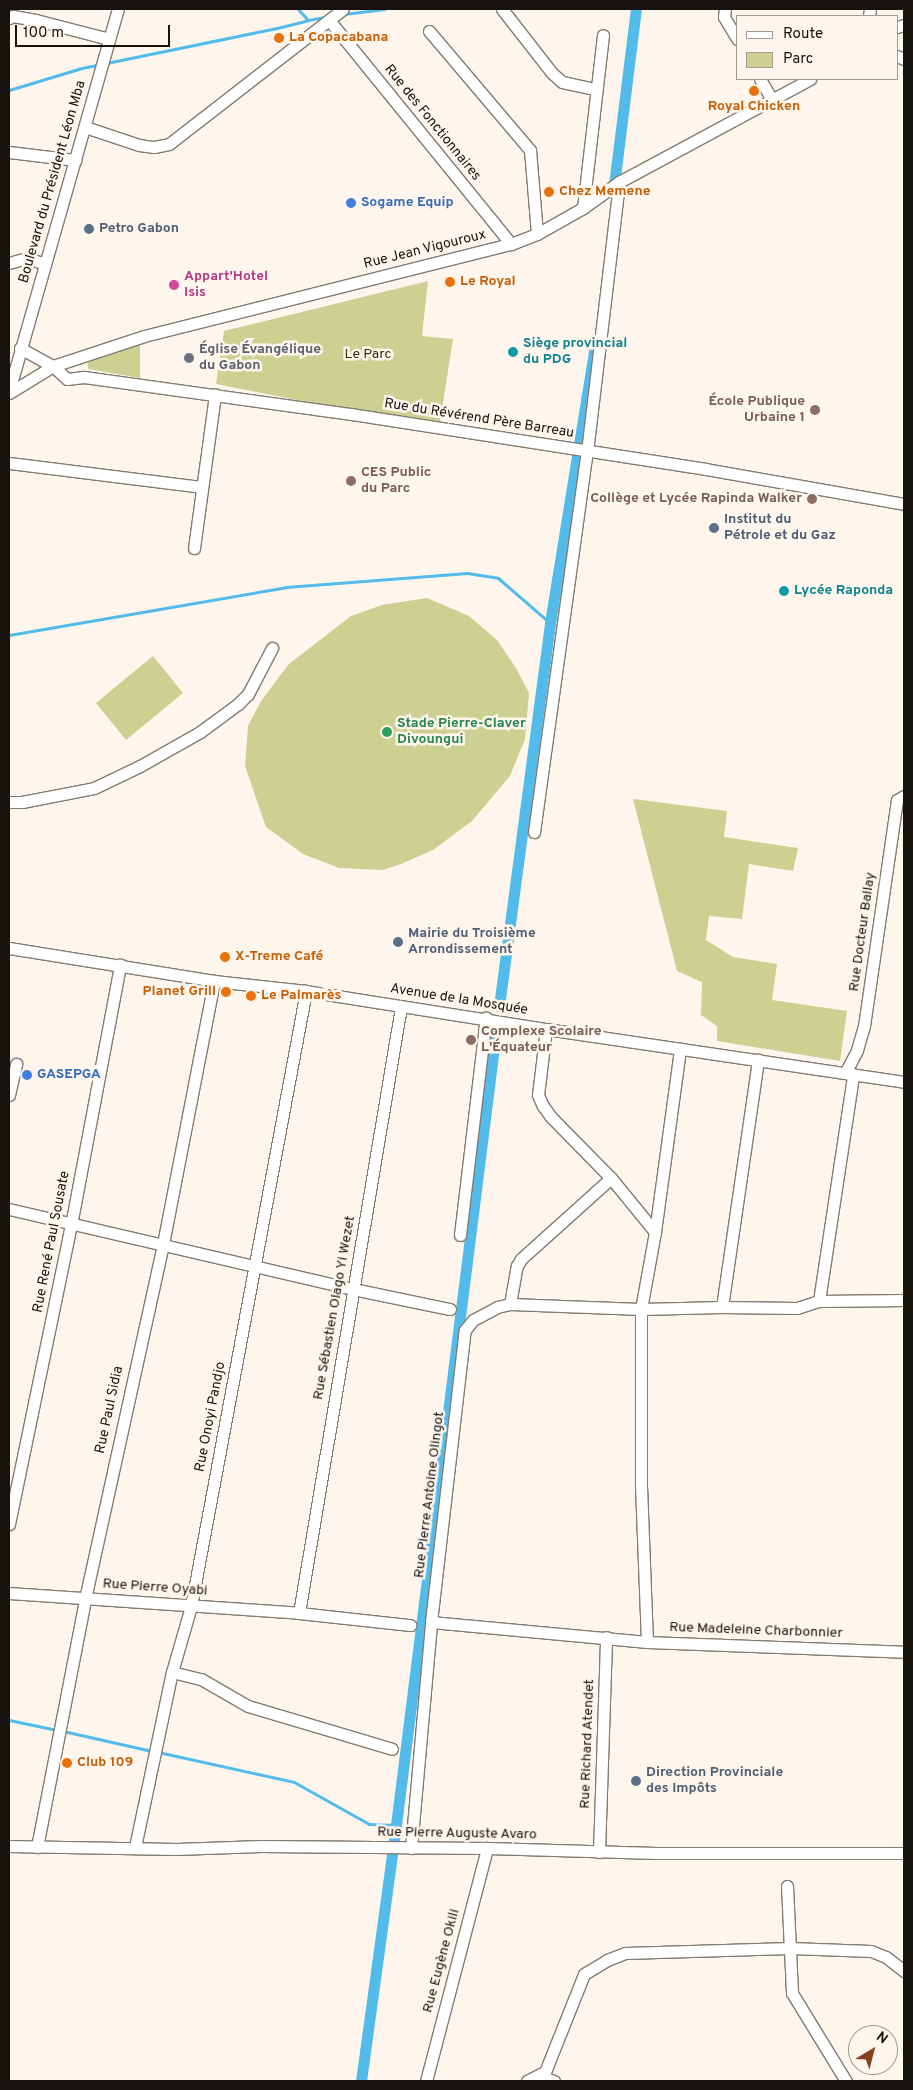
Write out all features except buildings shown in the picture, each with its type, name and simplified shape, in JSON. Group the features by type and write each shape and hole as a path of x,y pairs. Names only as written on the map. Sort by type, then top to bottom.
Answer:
{"street":[{"name":"Boulevard du Président Léon Mba","path":"9,389 12,364 20,348 76,160 118,9"},
{"path":"85,127 139,145 154,147 168,144 344,9"},
{"path":"502,9 552,73 562,82 596,89"},
{"path":"725,9 724,17 736,37"},
{"path":"9,18 13,16 36,20 109,39"},
{"name":"Rue des Fonctionnaires","path":"331,19 510,244"},
{"path":"429,31 530,150 537,234"},
{"path":"583,208 603,35"},
{"path":"761,80 772,100"},
{"name":"Rue Jean Vigouroux","path":"9,389 53,366 144,336 510,244 537,234 583,208 598,195 619,182 808,80"},
{"path":"9,152 76,160"},
{"path":"534,832 619,182"},
{"path":"9,264 26,258 45,264"},
{"path":"20,348 53,366"},
{"name":"Rue du Révérend Père Barreau","path":"53,366 67,379 84,377 215,394 706,469 904,504"},
{"path":"194,548 215,394"},
{"path":"9,463 202,487"},
{"path":"9,802 22,802 94,788 140,766 200,732 238,704 248,694 272,648"},
{"name":"Rue Docteur Ballay","path":"849,1074 864,1026 897,800 904,796"},
{"name":"Avenue de la Mosquée","path":"9,948 214,981 306,991 401,1007 904,1082"},
{"name":"Rue René Paul Sousate","path":"9,1524 71,1225 120,965"},
{"name":"Rue Paul Sidia","path":"37,1847 85,1599 163,1244 214,981"},
{"name":"Rue Onoyi Pandjo","path":"135,1847 172,1672 191,1606 306,991"},
{"name":"Rue Sébastien Olago Yi Wezet","path":"299,1613 401,1007"},
{"path":"460,1236 488,1019"},
{"path":"546,1029 538,1095 543,1106 551,1118 611,1178 655,1232"},
{"path":"647,1642 641,1484 641,1309 655,1232 680,1049"},
{"path":"722,1306 758,1060"},
{"path":"9,1095 16,1064"},
{"path":"819,1301 849,1074"},
{"path":"510,1304 517,1266 521,1259 611,1178"},
{"path":"9,1209 71,1225 163,1244 353,1289 450,1309"},
{"name":"Rue Pierre Antoine Olingot","path":"406,1848 465,1330 478,1316 497,1307 510,1304 641,1309 722,1306 797,1308 819,1301 904,1300"},
{"name":"Rue Pierre Oyabi","path":"9,1593 299,1613 410,1625"},
{"name":"Rue Madeleine Charbonnier","path":"431,1622 647,1642 904,1652"},
{"name":"Rue Richard Atendet","path":"599,1852 606,1638"},
{"path":"172,1672 201,1679 248,1706 392,1750"},
{"name":"Rue Pierre Auguste Avaro","path":"9,1846 487,1848 599,1852 904,1853"},
{"name":"Rue Eugène Okili","path":"426,2081 487,1848"},
{"path":"787,1886 792,1993 846,2081"},
{"path":"527,2081 545,2072 584,1974 607,1960 625,1953 790,1948 871,1951 886,1957 904,1971"},
{"path":"540,2076 554,2081"}],"green space":[{"name":"Le Parc","path":"428,281 422,336 453,339 439,428 216,384 224,331"},
{"path":"140,341 140,378 88,369 88,354"},
{"name":"Stade Pierre-Claver Divoungui","path":"427,598 469,616 497,640 516,668 529,693 525,739 510,776 472,821 433,850 401,864 383,870 339,868 303,854 266,827 245,766 248,726 261,701 289,664 351,616 382,605"},
{"path":"153,656 183,693 126,740 96,703"},
{"path":"633,799 727,811 724,837 798,848 793,871 749,864 742,919 709,916 706,940 733,957 777,964 772,1000 847,1011 840,1061 717,1041 717,1026 701,1015 702,982 677,971"}],"waterway":[{"path":"298,9 308,20 325,17"},
{"path":"344,14 385,9"},
{"path":"613,193 636,9"},
{"path":"9,90 82,68 308,20"},
{"path":"499,1006 550,623 594,350"},
{"path":"9,635 286,587 467,573 498,578 550,623"},
{"path":"361,2081 396,1825 496,1031"},
{"path":"9,1720 57,1730"},
{"path":"63,1731 152,1751"},
{"path":"158,1752 294,1782 369,1824 396,1825"}],"place":[{"name":"La Copacabana","path":"279,38"},
{"name":"Royal Chicken","path":"754,91"},
{"name":"Chez Memene","path":"549,192"},
{"name":"Sogame Equip","path":"351,203"},
{"name":"Petro Gabon","path":"89,229"},
{"name":"Le Royal","path":"450,282"},
{"name":"Appart'Hotel Isis","path":"174,285"},
{"name":"Siège provincial du PDG","path":"513,352"},
{"name":"Église Évangélique du Gabon","path":"189,358"},
{"name":"École Publique Urbaine 1","path":"815,410"},
{"name":"CES Public du Parc","path":"351,481"},
{"name":"Collège et Lycée Rapinda Walker","path":"812,499"},
{"name":"Institut du Pétrole et du Gaz","path":"714,528"},
{"name":"Lycée Raponda","path":"784,591"},
{"name":"Stade Pierre-Claver Divoungui","path":"387,732"},
{"name":"Mairie du Troisième Arrondissement","path":"398,942"},
{"name":"X-Treme Café","path":"225,957"},
{"name":"Planet Grill","path":"226,992"},
{"name":"Le Palmarès","path":"251,996"},
{"name":"Complexe Scolaire L'Équateur","path":"471,1040"},
{"name":"GASEPGA","path":"27,1075"},
{"name":"Club 109","path":"67,1763"},
{"name":"Direction Provinciale des Impôts","path":"636,1781"}]}
